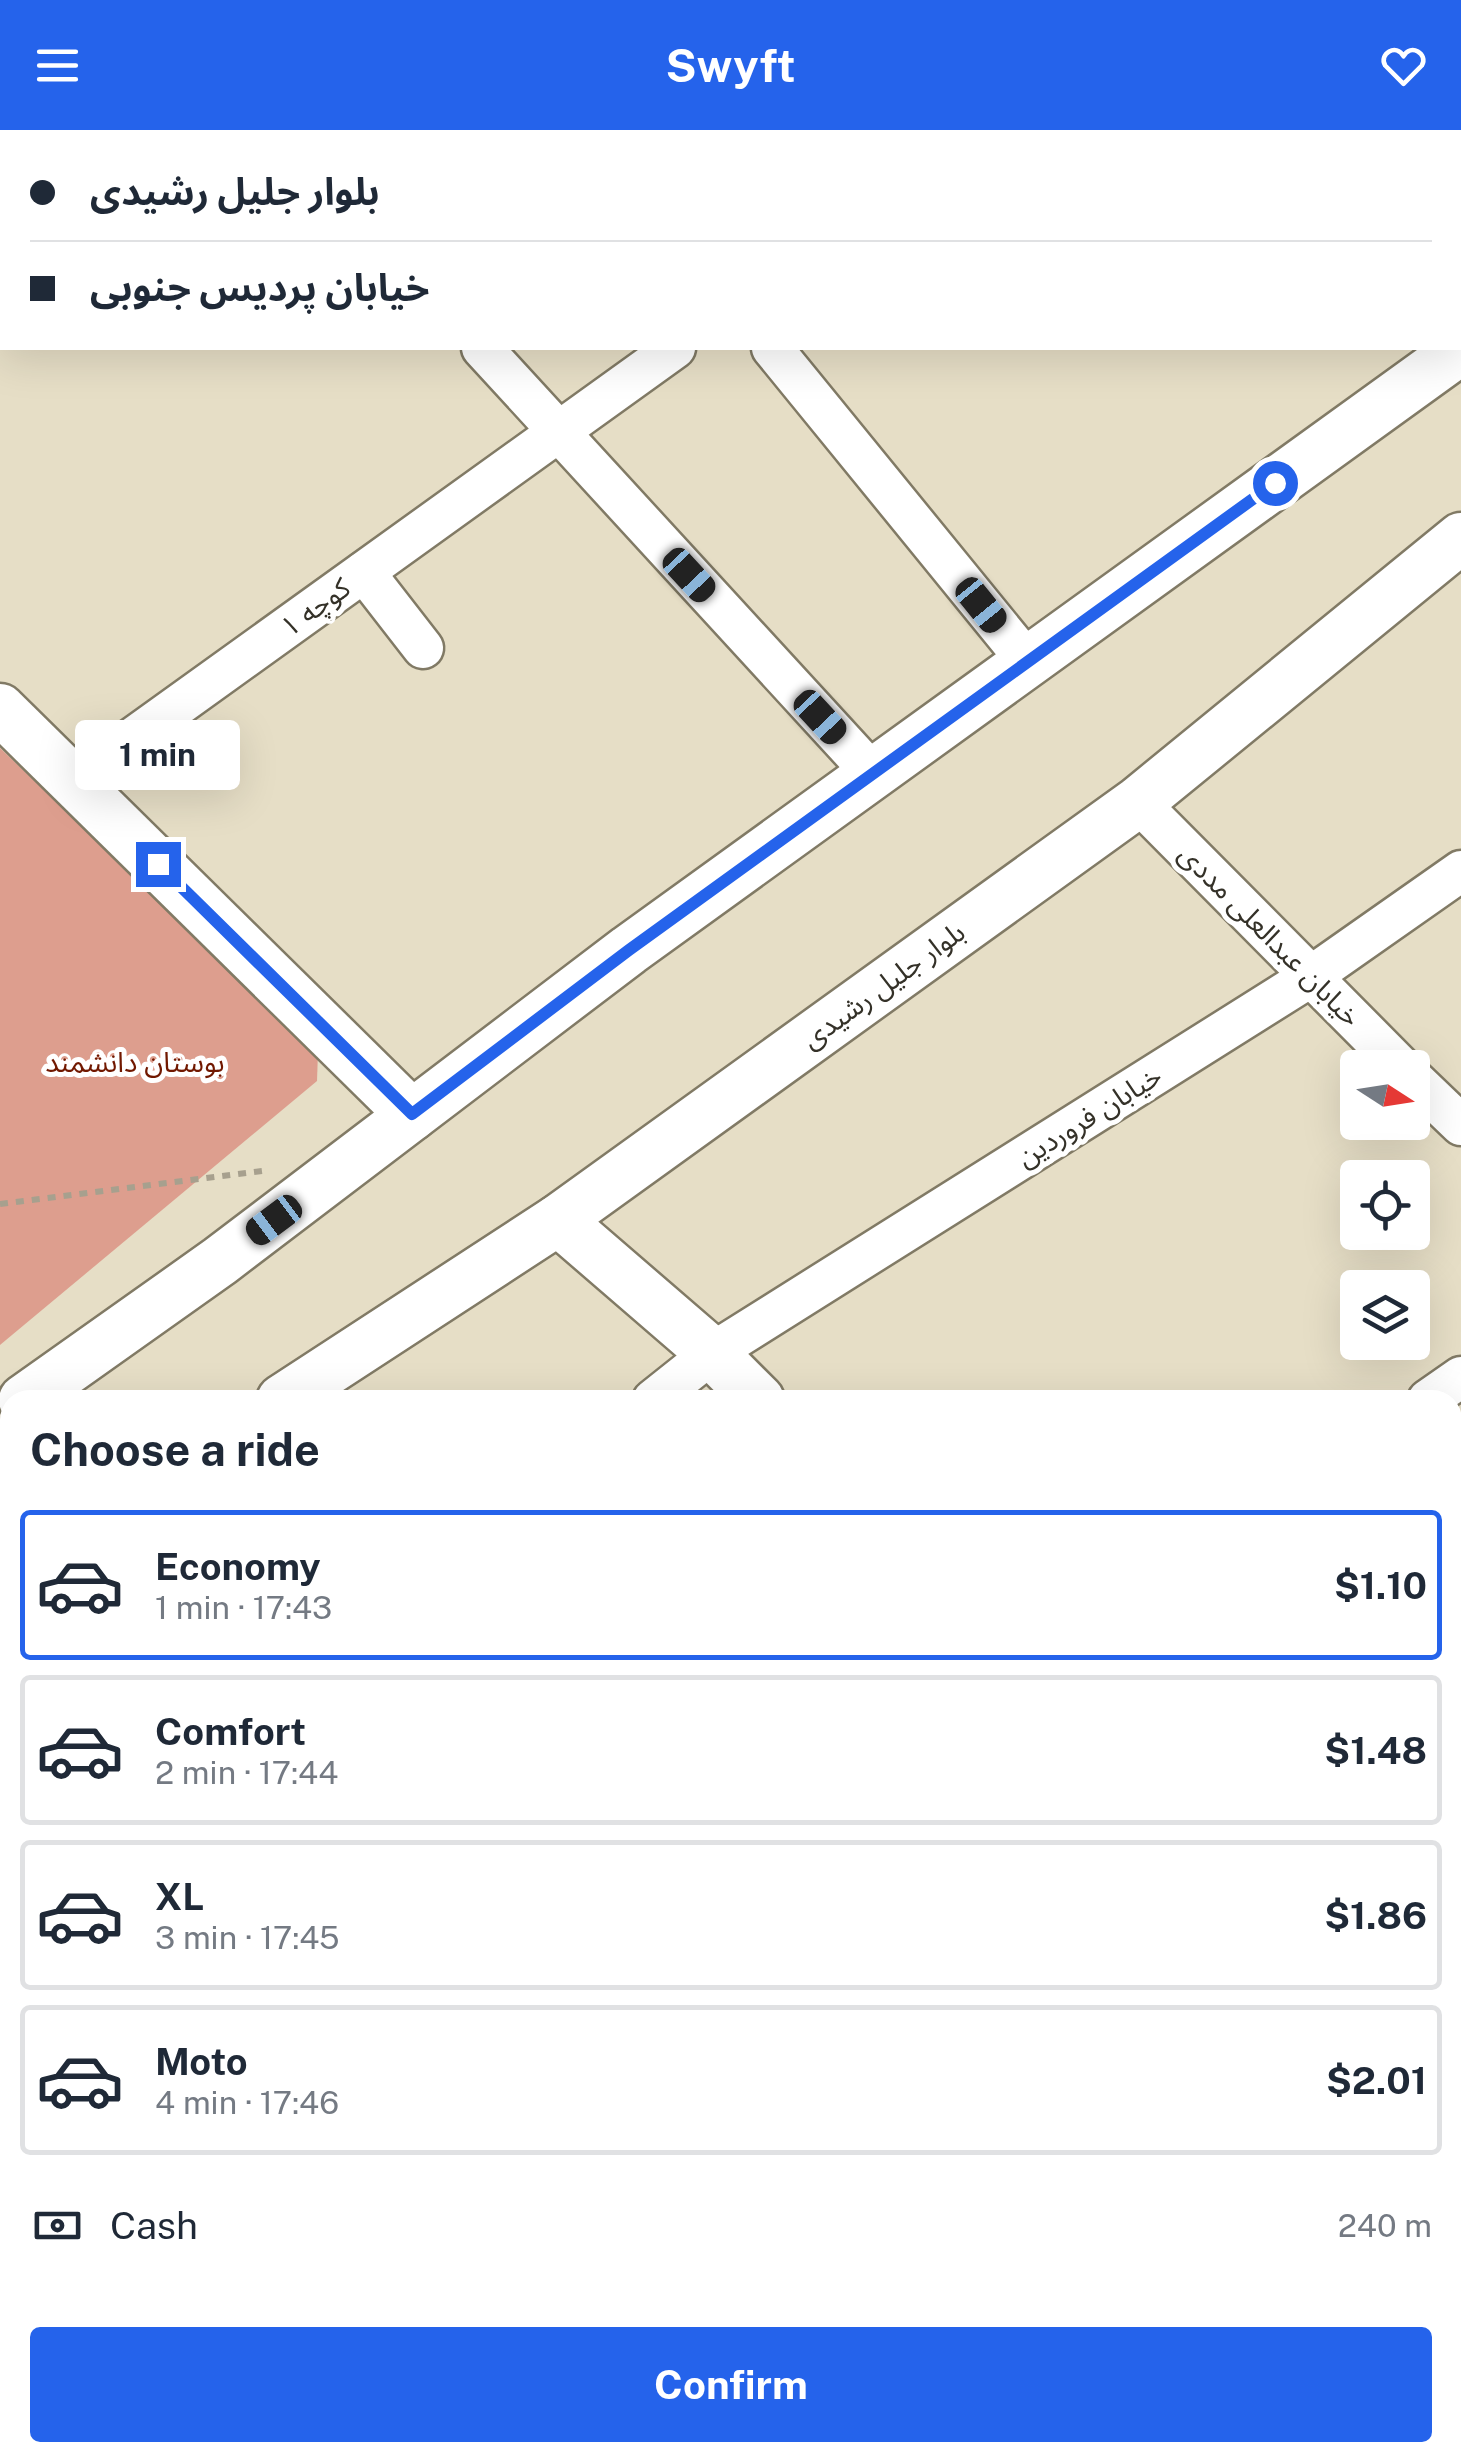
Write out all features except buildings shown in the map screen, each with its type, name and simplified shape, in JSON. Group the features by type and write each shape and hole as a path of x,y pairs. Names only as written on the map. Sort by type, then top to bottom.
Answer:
{"street":[{"path":"484,350 873,774"},
{"name":"کوچه ۱","path":"73,780 671,350"},
{"path":"774,350 1028,662"},
{"path":"38,1390 220,1261 629,950 1460,350"},
{"name":"بلوار جلیل رشیدی","path":"297,1390 558,1220 1138,802 1461,538"},
{"path":"364,572 423,648"},
{"path":"0,709 412,1114"},
{"name":"خیابان عبدالعلی مددی","path":"1138,802 1384,1050"},
{"name":"خیابان فروردین","path":"665,1390 712,1353 1310,976 1461,871"},
{"path":"1430,1095 1461,1125"},
{"path":"558,1220 712,1353 749,1390"}],"path":[{"path":"0,1204 276,1169"}],"green space":[{"name":"بوستان دانشمند","path":"0,748 318,1052 317,1081 0,1345"}],"route":[{"path":"158,864 412,1114 629,950 1275,483"}]}
